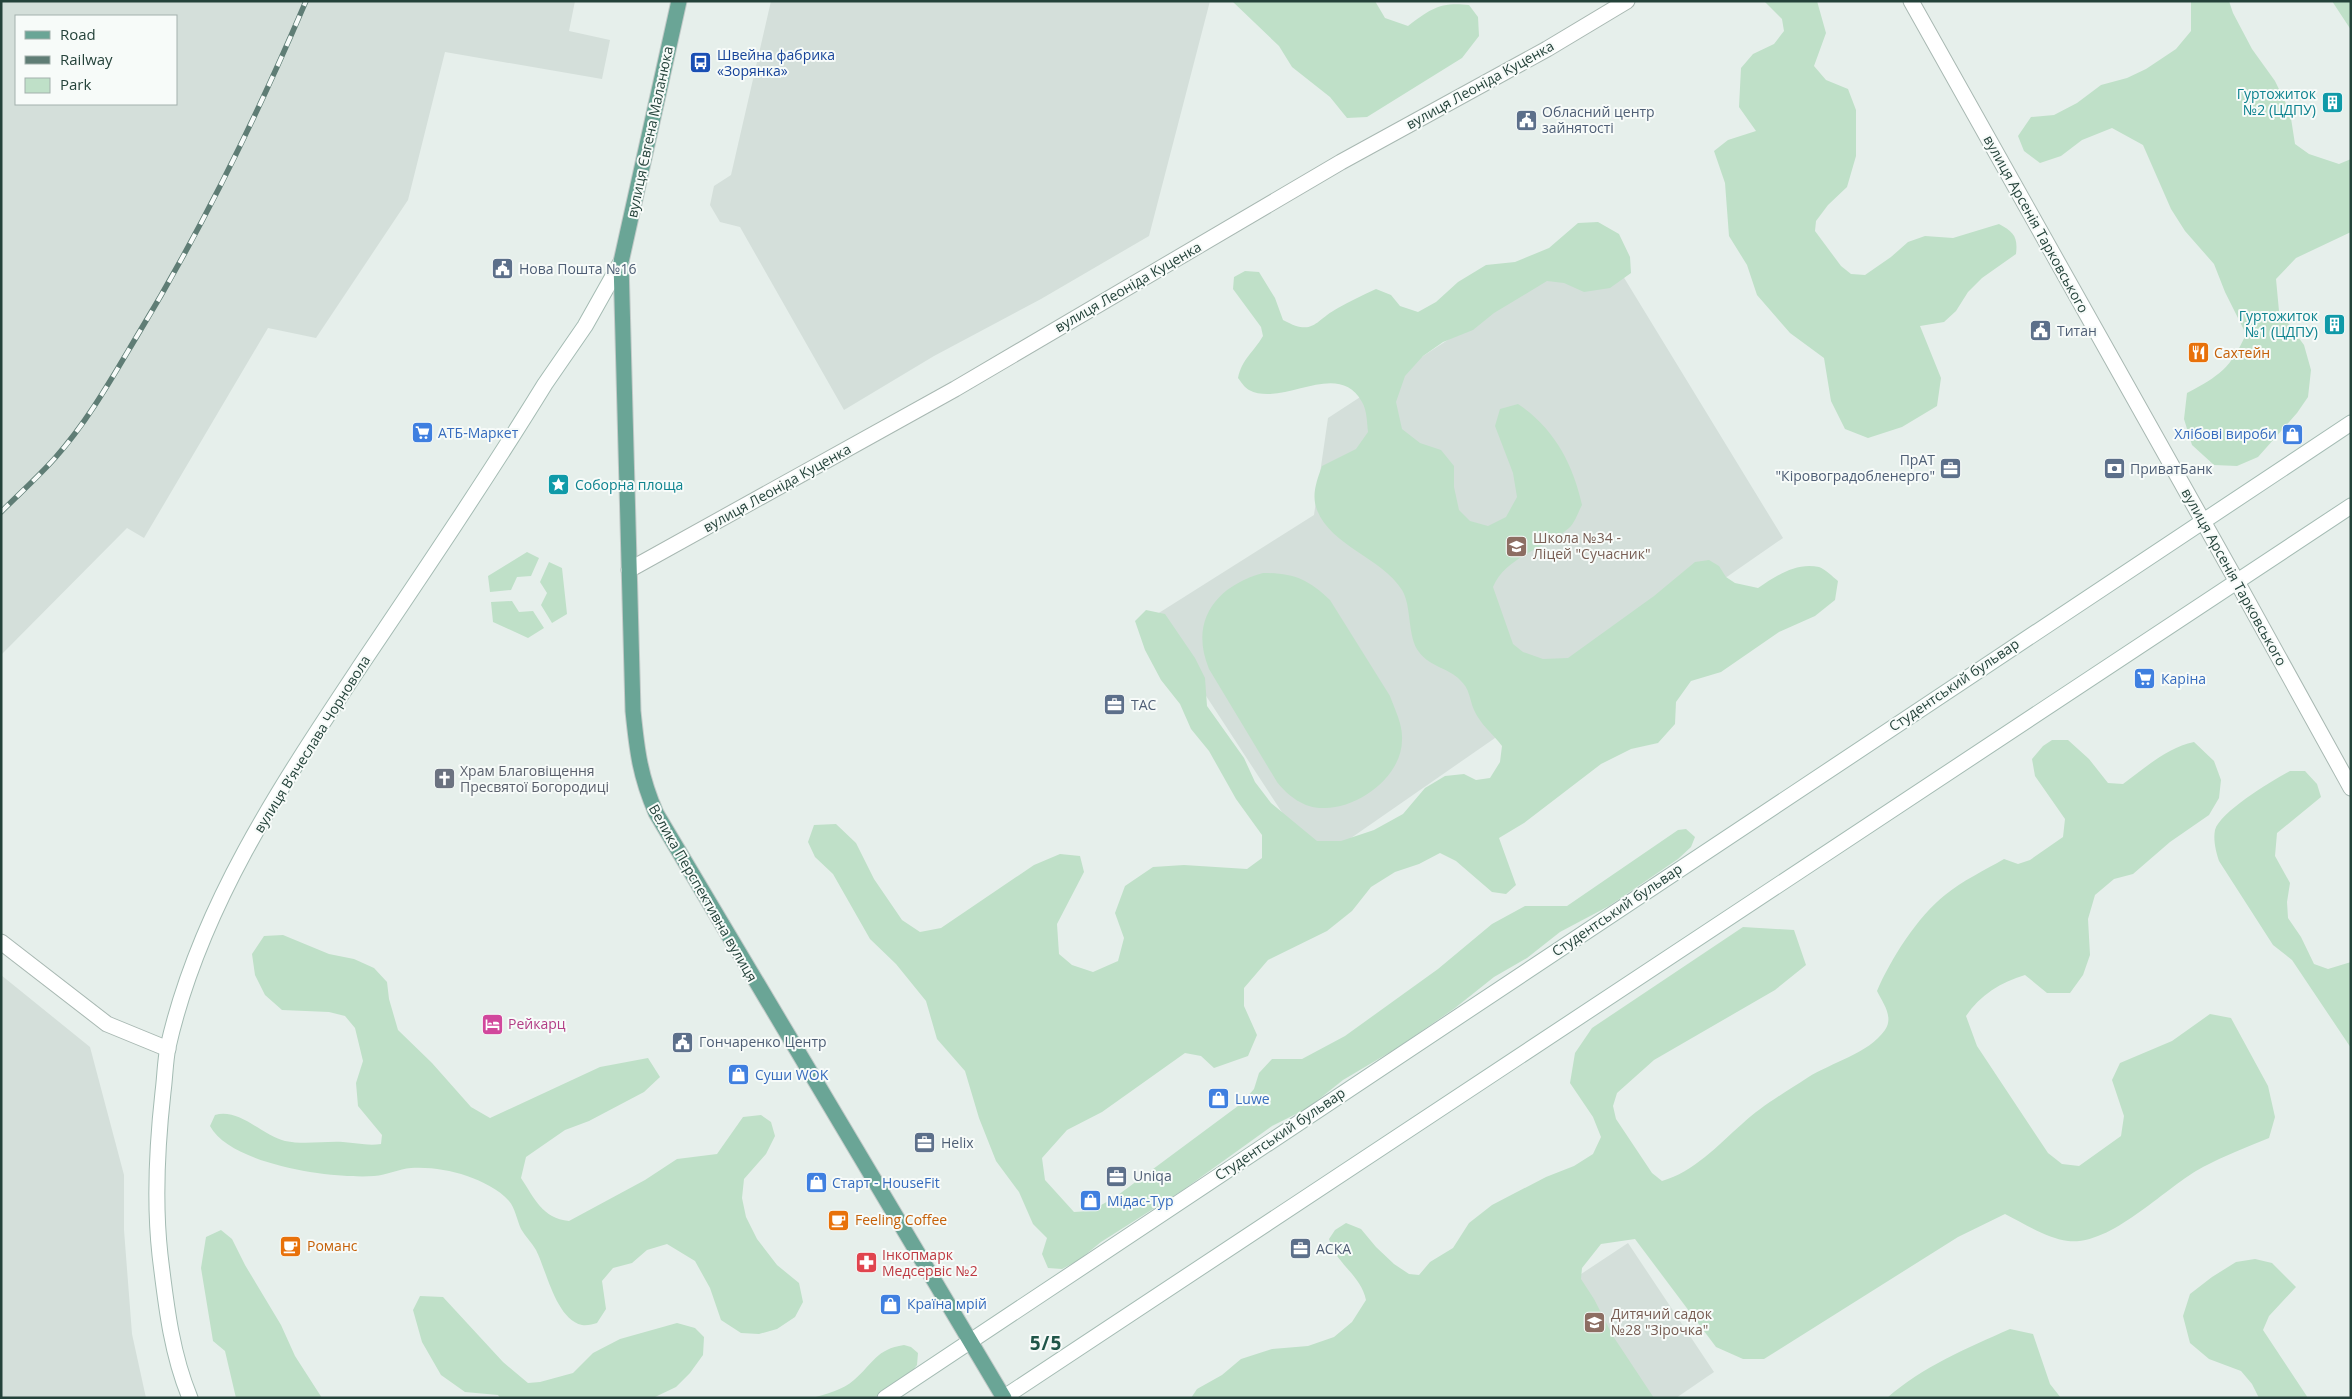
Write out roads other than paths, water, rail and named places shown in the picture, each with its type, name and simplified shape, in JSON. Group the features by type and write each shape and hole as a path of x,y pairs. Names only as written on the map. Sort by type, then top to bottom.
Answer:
{"main road":[{"name":"вулиця Євгена Маланюка","path":"621,262 679,1"},
{"name":"Велика Перспективна вулиця","path":"621,262 633,711 638,759 646,790 656,813 1003,1398"}],"street":[{"name":"вулиця Леоніда Куценка","path":"629,570 955,389 1341,162 1547,49 1627,1"},
{"name":"вулиця Арсенія Тарковського","path":"1911,1 2351,788"},
{"name":"вулиця Вʼячеслава Чорновола","path":"190,1398 181,1376 168,1324 158,1233 157,1172 168,1049 183,993 207,933 235,872 274,799 545,384 586,326 621,262"},
{"name":"Студентський бульвар","path":"885,1398 2202,520 2351,423"},
{"path":"1003,1398 2236,580 2351,506"},
{"path":"1,942 106,1024 168,1049"}],"railway":[{"path":"1,512 42,472 67,444 99,399 161,296 206,213 248,129 306,1"}],"place":[{"name":"Швейна фабрика «Зорянка»","path":"701,63"},
{"name":"Гуртожиток №2 (ЦДПУ)","path":"2332,102"},
{"name":"Обласний центр зайнятості","path":"1526,120"},
{"name":"Нова Пошта №16","path":"503,269"},
{"name":"Гуртожиток №1 (ЦДПУ)","path":"2334,324"},
{"name":"Титан","path":"2041,331"},
{"name":"Сахтейн","path":"2198,353"},
{"name":"АТБ-Маркет","path":"422,433"},
{"name":"Хлібові вироби","path":"2293,434"},
{"name":"ПрАТ \"Кіровоградобленерго\"","path":"1951,468"},
{"name":"ПриватБанк","path":"2114,469"},
{"name":"Соборна площа","path":"559,485"},
{"name":"Школа №34 - Ліцей \"Сучасник\"","path":"1517,546"},
{"name":"Каріна","path":"2145,679"},
{"name":"ТАС","path":"1115,705"},
{"name":"Храм Благовіщення Пресвятої Богородиці","path":"444,779"},
{"name":"Рейкарц","path":"492,1024"},
{"name":"Гончаренко Центр","path":"683,1042"},
{"name":"Суши WOK","path":"739,1075"},
{"name":"Luwe","path":"1219,1099"},
{"name":"Helix","path":"925,1143"},
{"name":"Uniqa","path":"1117,1176"},
{"name":"Старт - HouseFit","path":"816,1183"},
{"name":"Мідас-Тур","path":"1091,1201"},
{"name":"Feeling Coffee","path":"839,1220"},
{"name":"Романс","path":"291,1246"},
{"name":"АСКА","path":"1300,1249"},
{"name":"Інкопмарк Медсервіс №2","path":"866,1263"},
{"name":"Країна мрій","path":"891,1304"},
{"name":"Дитячий садок №28 \"Зірочка\"","path":"1595,1322"}],"district":[{"name":"5/5","path":"1046,1343"}]}
